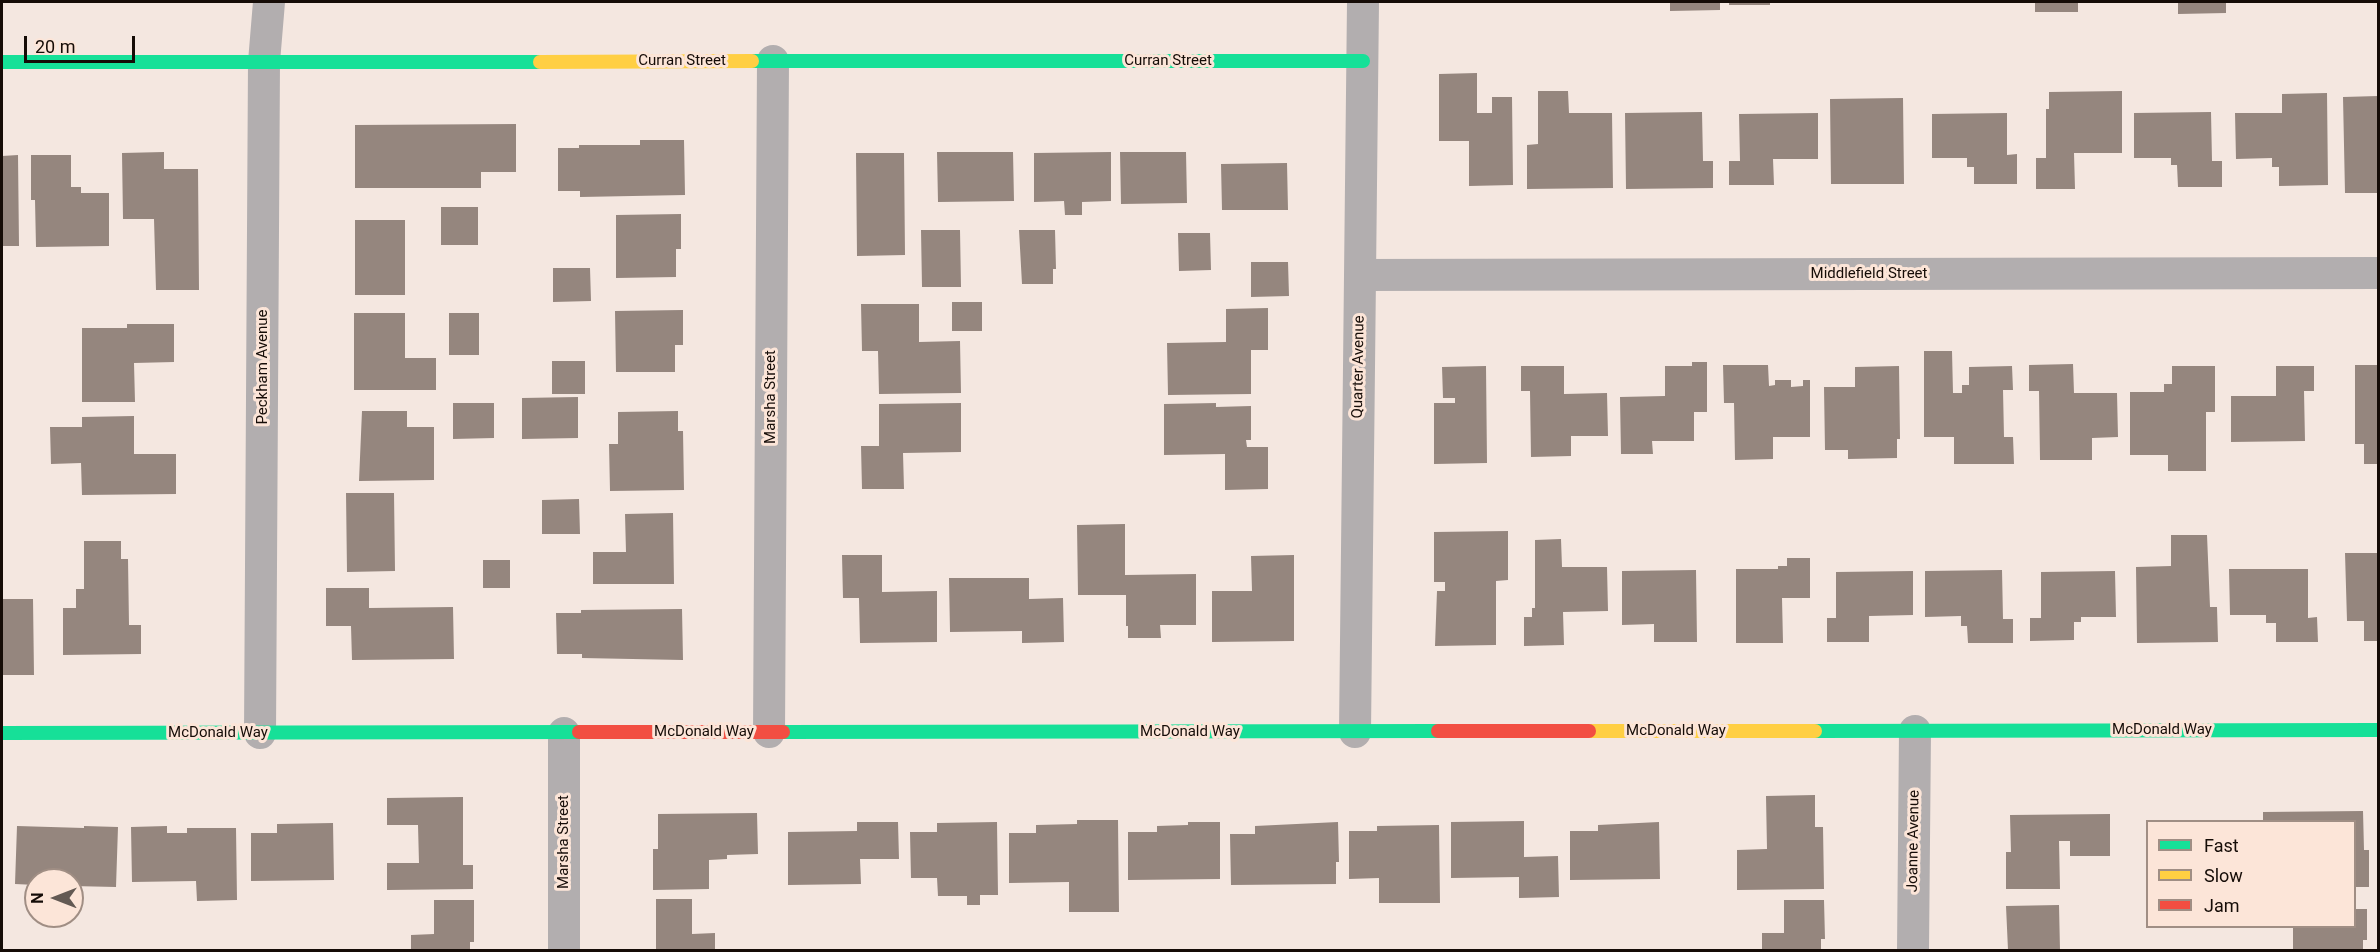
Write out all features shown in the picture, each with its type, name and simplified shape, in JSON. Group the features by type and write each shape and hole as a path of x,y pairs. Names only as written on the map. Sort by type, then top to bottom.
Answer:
{"street":[{"name":"Peckham Avenue","path":"261,733 264,62 269,2"},
{"name":"Quarter Avenue","path":"1355,732 1363,2"},
{"name":"Marsha Street","path":"769,732 773,61"},
{"name":"Curran Street","path":"2,62 1363,61"},
{"name":"Middlefield Street","path":"1360,274 2379,273"},
{"name":"Joanne Avenue","path":"1912,951 1915,730"},
{"name":"McDonald Way","path":"2,733 2379,730"},
{"name":"Marsha Street","path":"564,733 564,951"}],"building":[{"path":"1670,2 1720,2 1720,10 1670,11"},
{"path":"1729,2 1770,2 1770,5 1729,5"},
{"path":"2035,2 2078,2 2078,12 2035,12"},
{"path":"2178,2 2226,2 2226,13 2178,14"},
{"path":"1477,73 1477,113 1492,113 1492,97 1512,97 1513,185 1469,186 1469,141 1439,141 1439,74"},
{"path":"1538,91 1568,91 1569,113 1612,113 1613,188 1527,189 1527,145 1538,144"},
{"path":"2122,91 2122,153 2074,153 2075,189 2036,189 2036,158 2046,158 2046,109 2049,109 2049,92"},
{"path":"2327,93 2328,185 2279,186 2279,167 2272,167 2272,158 2236,159 2235,113 2282,113 2282,94"},
{"path":"2378,96 2378,193 2345,193 2343,97"},
{"path":"1903,98 1904,184 1831,184 1830,99"},
{"path":"1702,112 1703,161 1713,161 1713,188 1626,189 1625,113"},
{"path":"2211,112 2212,161 2222,161 2222,187 2178,187 2177,165 2171,165 2171,158 2134,158 2134,113"},
{"path":"1818,113 1818,159 1773,159 1774,185 1729,185 1729,161 1740,161 1739,114"},
{"path":"2007,113 2007,155 2017,154 2017,184 1974,184 1974,167 1967,167 1967,158 1932,158 1932,114"},
{"path":"516,124 516,172 481,172 481,188 355,188 355,125"},
{"path":"640,140 684,140 685,195 580,197 580,191 558,191 558,148 579,148 579,145 640,145"},
{"path":"164,152 164,169 198,169 199,290 156,290 154,219 123,219 122,153"},
{"path":"937,152 1013,152 1014,201 938,202"},
{"path":"1111,152 1111,201 1082,202 1082,215 1065,215 1064,201 1034,202 1034,153"},
{"path":"1120,152 1186,152 1187,203 1121,204"},
{"path":"856,153 904,153 905,255 857,256"},
{"path":"18,155 19,246 2,246 2,156"},
{"path":"31,155 71,155 71,187 81,187 81,193 109,193 109,246 36,247 35,200 31,200"},
{"path":"1287,163 1288,210 1222,210 1221,164"},
{"path":"441,207 478,207 478,245 441,245"},
{"path":"681,214 681,249 676,249 676,277 616,278 616,215"},
{"path":"355,220 405,220 405,295 355,295"},
{"path":"921,230 960,230 961,287 922,287"},
{"path":"1019,230 1055,230 1056,269 1053,269 1053,284 1022,284"},
{"path":"1178,233 1210,233 1211,270 1179,271"},
{"path":"1251,262 1288,262 1289,296 1251,297"},
{"path":"553,268 590,268 591,301 553,302"},
{"path":"952,302 982,302 982,331 952,331"},
{"path":"861,304 919,304 919,342 960,341 961,393 879,394 878,351 862,351"},
{"path":"1268,308 1268,350 1251,350 1251,394 1168,395 1167,343 1226,342 1226,309"},
{"path":"683,310 683,345 675,345 675,372 616,372 615,311"},
{"path":"354,313 405,313 405,358 436,358 436,390 354,390"},
{"path":"449,313 479,313 479,355 449,355"},
{"path":"127,324 174,324 174,362 134,363 135,402 82,402 82,328 127,328"},
{"path":"1924,351 1952,351 1953,393 1962,393 1962,385 1969,385 1969,367 2012,366 2013,390 2003,390 2004,437 2013,437 2014,464 1954,464 1954,437 1924,437"},
{"path":"552,361 585,361 585,394 552,394"},
{"path":"1692,362 1707,362 1707,412 1694,412 1694,441 1652,441 1653,454 1621,454 1620,397 1665,396 1665,366 1692,366"},
{"path":"2073,364 2074,393 2117,393 2118,437 2092,438 2092,460 2040,460 2039,391 2029,391 2029,365"},
{"path":"1723,365 1768,365 1769,386 1775,385 1775,380 1791,380 1791,387 1803,386 1803,380 1810,380 1810,437 1773,437 1773,459 1735,460 1734,403 1724,403"},
{"path":"2355,365 2378,365 2378,464 2364,464 2364,444 2355,444"},
{"path":"1486,366 1487,463 1434,464 1434,403 1455,403 1455,398 1443,398 1442,367"},
{"path":"1521,366 1564,366 1564,394 1607,393 1608,436 1571,436 1571,456 1531,457 1530,391 1521,391"},
{"path":"1899,366 1900,439 1897,439 1897,458 1848,459 1848,450 1825,450 1824,387 1855,387 1855,367"},
{"path":"2172,366 2215,366 2215,412 2206,412 2206,471 2168,471 2168,455 2130,455 2130,392 2164,392 2164,384 2172,384"},
{"path":"2276,366 2314,366 2314,391 2304,391 2305,441 2231,442 2231,396 2276,396"},
{"path":"578,397 578,438 522,439 522,398"},
{"path":"453,403 494,403 494,438 453,439"},
{"path":"961,403 961,452 903,453 904,489 862,489 861,446 879,446 879,404"},
{"path":"1216,403 1216,407 1251,406 1251,440 1246,440 1247,447 1268,447 1268,489 1225,490 1225,454 1164,455 1164,404"},
{"path":"362,411 407,411 407,427 434,427 434,480 359,481"},
{"path":"678,411 678,431 683,431 684,490 610,491 609,444 618,444 618,412"},
{"path":"134,416 134,454 176,454 176,494 82,495 81,463 51,464 50,427 82,427 82,417"},
{"path":"346,493 394,493 395,571 347,572"},
{"path":"579,499 580,534 542,534 542,500"},
{"path":"673,513 674,584 593,584 593,552 626,552 625,514"},
{"path":"1125,524 1125,575 1196,574 1196,625 1160,625 1161,638 1128,638 1126,595 1078,595 1077,525"},
{"path":"1508,531 1508,580 1496,581 1496,645 1435,646 1437,591 1445,591 1445,582 1434,582 1434,532"},
{"path":"2171,535 2207,535 2210,607 2217,607 2218,642 2137,643 2136,567 2171,566"},
{"path":"1561,539 1562,567 1607,567 1608,611 1563,612 1564,645 1524,646 1524,617 1532,617 1532,608 1535,608 1535,540"},
{"path":"84,541 121,541 121,559 128,559 129,625 141,625 141,654 63,655 63,608 76,608 76,589 84,589"},
{"path":"2345,553 2378,553 2378,641 2364,641 2364,621 2347,621"},
{"path":"842,555 882,555 882,592 937,591 937,642 860,643 859,598 843,598"},
{"path":"1294,555 1294,641 1212,642 1212,591 1252,591 1251,556"},
{"path":"1787,558 1810,558 1810,598 1782,598 1783,643 1736,643 1736,569 1778,569 1778,566 1787,566"},
{"path":"483,560 510,560 510,588 483,588"},
{"path":"2229,569 2308,569 2308,618 2317,617 2318,642 2276,642 2276,623 2266,623 2266,615 2230,615"},
{"path":"1696,570 1697,642 1654,642 1654,624 1622,625 1622,571"},
{"path":"2002,570 2003,619 2013,619 2013,643 1968,643 1967,626 1961,626 1961,616 1925,617 1925,571"},
{"path":"1913,571 1913,615 1869,616 1869,642 1827,642 1827,618 1836,618 1836,572"},
{"path":"2115,571 2116,617 2081,617 2081,622 2074,622 2074,640 2030,641 2030,618 2041,618 2041,572"},
{"path":"949,578 1029,578 1029,599 1063,598 1064,642 1022,643 1022,631 950,632"},
{"path":"326,588 369,588 369,608 453,607 454,659 352,660 351,626 326,626"},
{"path":"2,599 33,599 34,675 2,675"},
{"path":"682,609 683,660 582,658 582,654 557,654 556,613 581,613 581,610"},
{"path":"1815,795 1815,827 1823,827 1824,889 1737,890 1737,850 1767,849 1766,796"},
{"path":"463,797 463,865 473,865 473,889 387,890 387,863 419,863 418,825 387,825 387,798"},
{"path":"2363,811 2364,850 2369,850 2369,887 2356,887 2356,820 2263,820 2263,812"},
{"path":"757,813 758,854 727,855 727,859 709,860 709,889 653,890 653,849 658,849 658,814"},
{"path":"2110,814 2110,856 2070,856 2070,841 2059,841 2060,889 2006,889 2006,852 2011,852 2010,815"},
{"path":"1077,820 1118,820 1119,912 1069,912 1069,882 1009,883 1009,833 1036,833 1036,825 1077,824"},
{"path":"1524,821 1524,857 1558,856 1559,897 1519,898 1519,877 1451,878 1451,822"},
{"path":"857,822 898,822 899,859 860,859 861,884 788,885 788,832 857,831"},
{"path":"997,822 998,895 980,895 980,905 967,905 967,896 938,896 937,878 911,878 910,832 937,832 937,823"},
{"path":"1188,822 1220,822 1220,879 1128,880 1128,832 1157,832 1157,826 1188,825"},
{"path":"1338,822 1339,862 1336,862 1336,884 1231,885 1230,834 1255,834 1255,826"},
{"path":"1659,822 1660,879 1570,880 1570,831 1598,831 1598,825"},
{"path":"333,823 334,880 251,881 251,833 277,833 277,824"},
{"path":"1439,825 1440,903 1379,903 1379,878 1349,879 1349,831 1377,831 1377,826"},
{"path":"17,826 118,827 116,887 84,886 84,868 24,868 24,884 15,884"},
{"path":"167,826 167,833 187,833 187,828 236,828 237,900 197,901 196,881 132,882 131,827"},
{"path":"656,899 692,899 692,934 715,933 715,950 656,950"},
{"path":"434,900 474,900 474,942 470,942 470,950 411,950 411,935 434,934"},
{"path":"1784,900 1824,900 1825,939 1821,939 1821,950 1762,950 1762,933 1784,933"},
{"path":"2059,905 2060,950 2008,950 2006,906"},
{"path":"2356,909 2367,909 2367,940 2363,940 2363,950 2293,950 2293,928 2356,928"}],"traffic: fast":[{"path":"752,61 1363,61"},
{"path":"2,62 540,62"},
{"path":"1815,731 2378,730"},
{"path":"783,732 1438,731"},
{"path":"2,733 579,732"}],"traffic: slow":[{"path":"540,62 752,61"},
{"path":"1589,731 1815,731"}],"traffic: jam":[{"path":"1438,731 1589,731"},
{"path":"579,732 783,732"}]}
